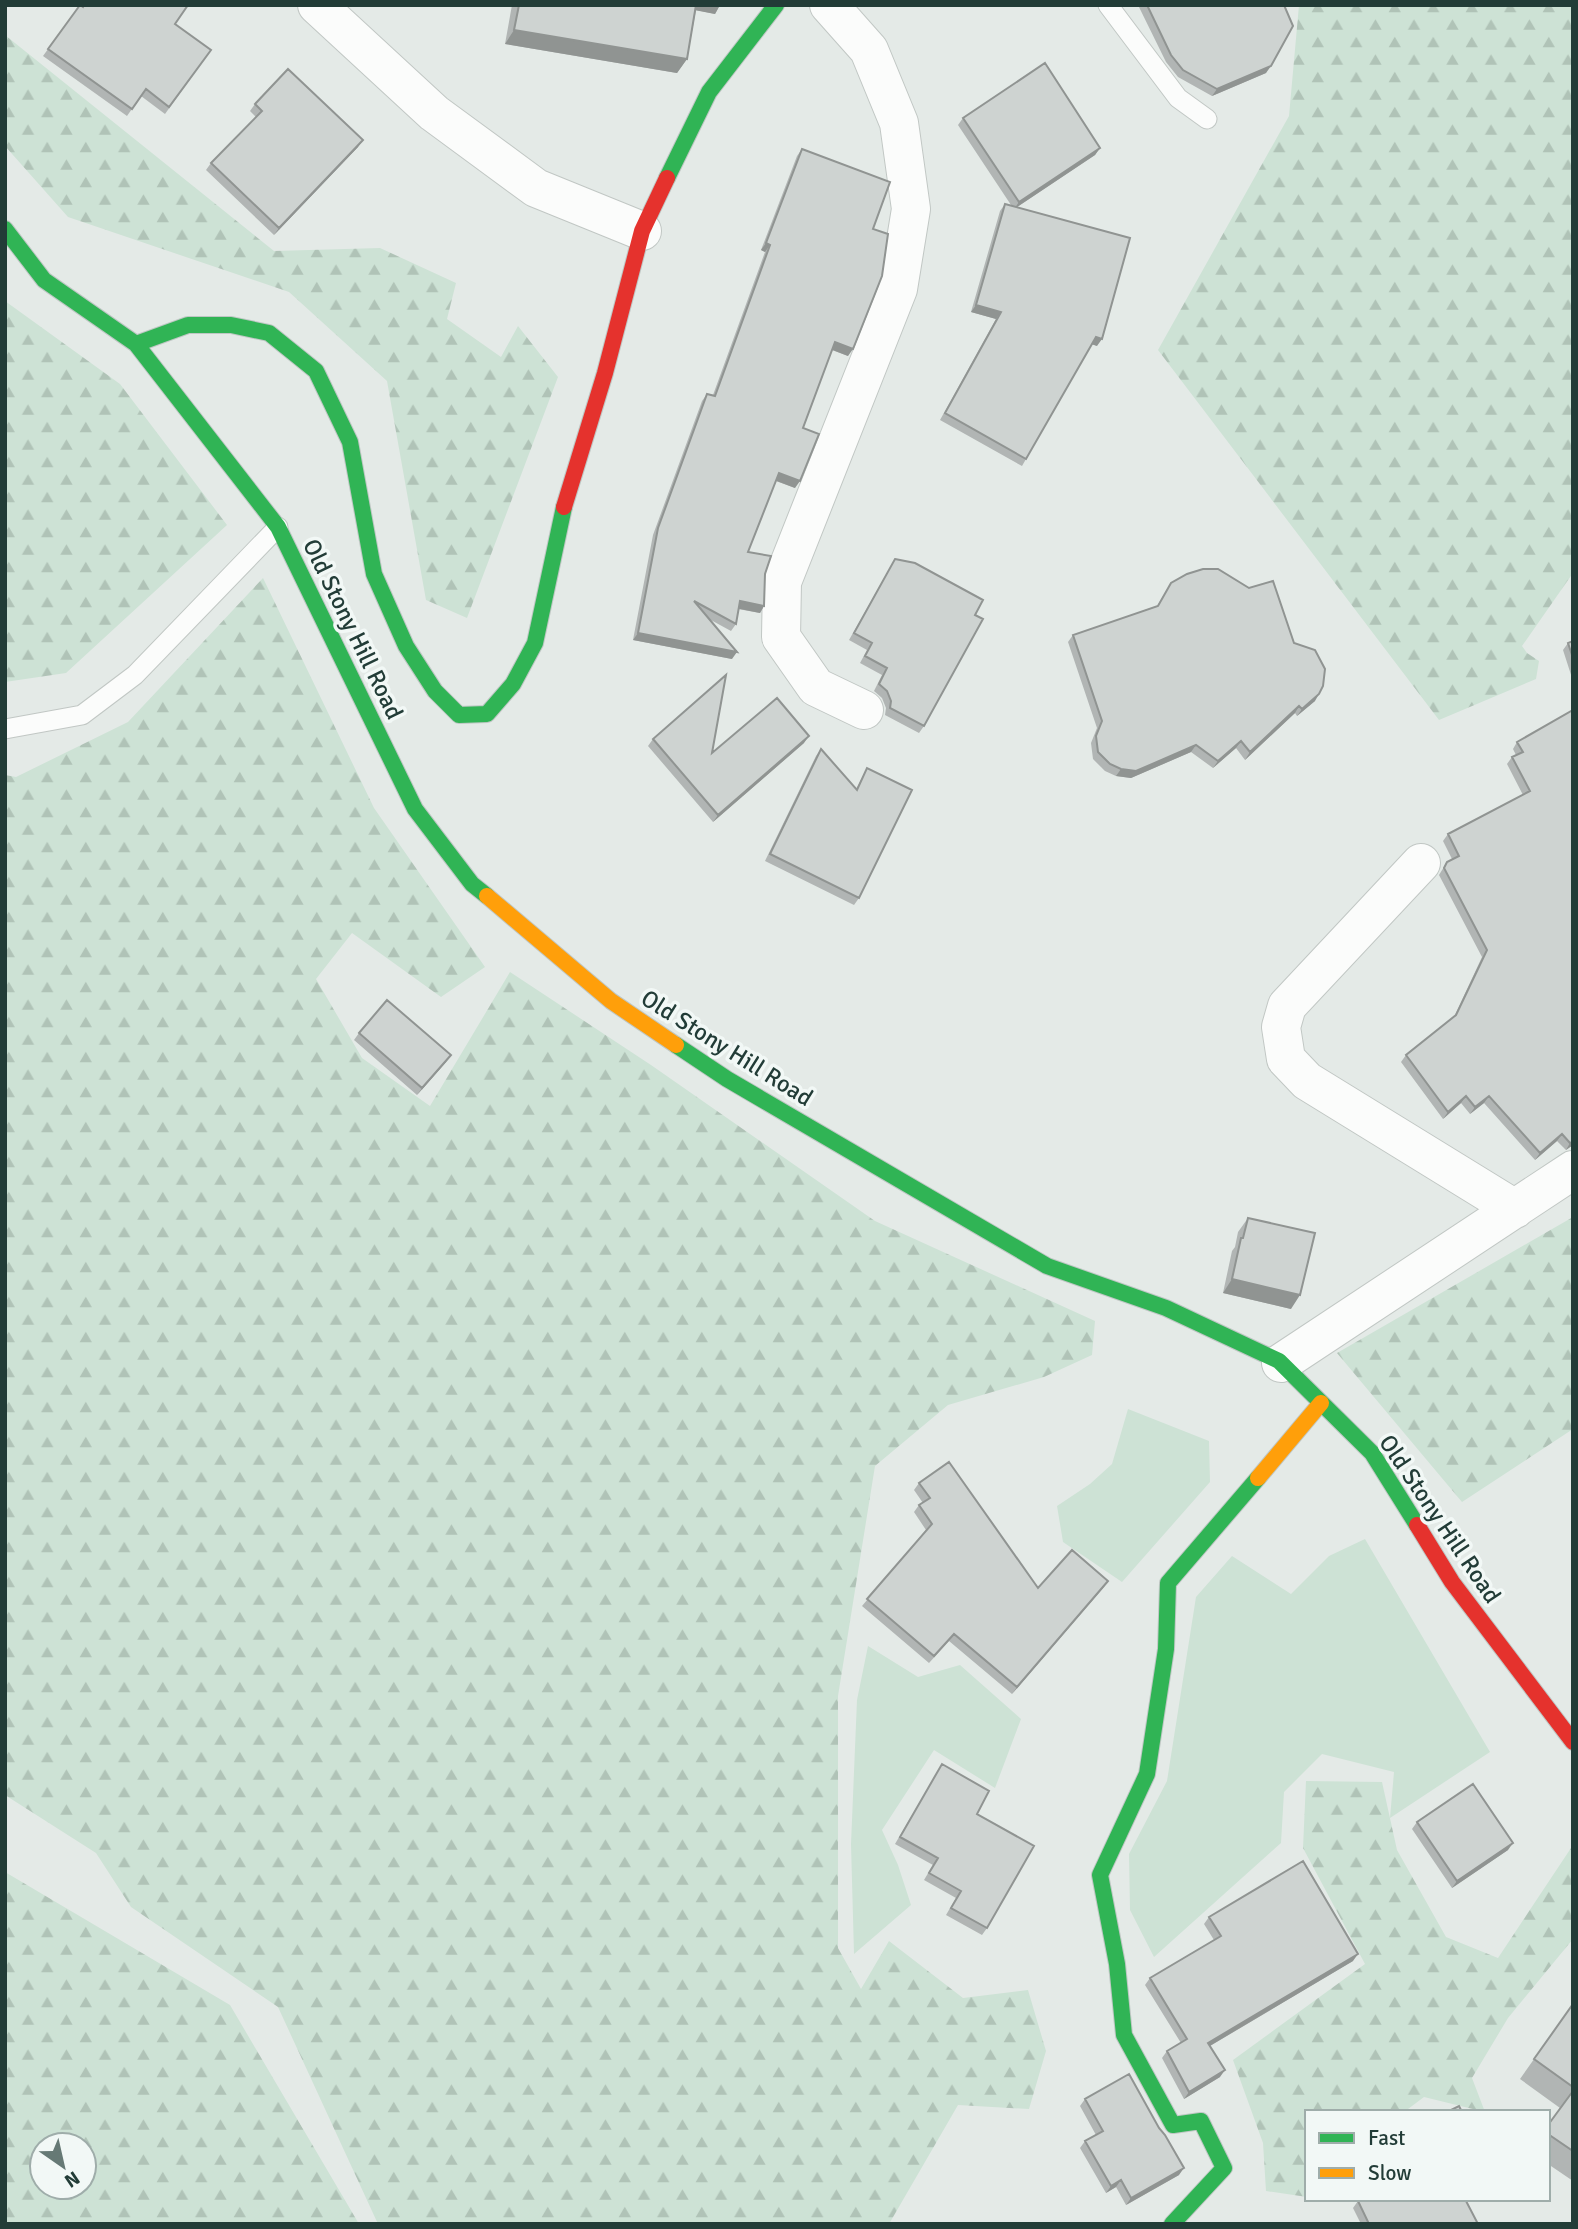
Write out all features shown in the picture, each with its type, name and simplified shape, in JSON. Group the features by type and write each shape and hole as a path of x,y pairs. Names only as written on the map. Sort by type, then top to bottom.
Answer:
{"street":[{"path":"317,5 433,113 536,188 642,231"},
{"path":"136,344 188,325 231,325 269,333 316,371 350,442 374,574 406,646 435,691 459,715 487,714 513,684 535,643 566,498 605,373 642,231 709,92 776,5"},
{"path":"829,5 869,50 899,123 911,209 898,289 782,582 781,637 816,687 864,710"},
{"name":"Old Stony Hill Road","path":"5,229 44,280 136,344 278,527 415,809 472,884 611,1001 727,1079 1047,1266 1166,1308 1281,1363 1372,1453 1452,1583 1573,1742"},
{"path":"1421,863 1287,1006 1281,1027 1286,1059 1307,1082 1514,1209"},
{"path":"1281,1363 1573,1170"},
{"path":"1172,2224 1224,2168 1201,2122 1173,2125 1124,2035 1117,1964 1100,1875 1147,1774 1166,1649 1168,1583 1321,1403"}],"lane":[{"path":"1108,5 1178,98 1207,119"},
{"path":"5,729 82,715 135,675 278,527"}],"green space":[{"path":"1299,5 1573,5 1573,573 1522,646 1539,661 1536,679 1439,720 1158,350 1289,116"},
{"path":"5,35 274,251 380,248 456,283 447,319 501,357 518,326 558,377 467,618 426,600 387,381 289,292 68,217 5,146"},
{"path":"5,301 120,384 227,525 66,673 5,682"},
{"path":"263,578 374,808 485,967 441,997 352,933 316,979 362,1058 430,1106 510,972 651,1065 875,1221 1095,1321 1092,1355 1044,1377 948,1405 875,1466 838,1696 838,1948 861,1989 889,1941 963,1998 1028,1990 1046,2051 1029,2109 958,2105 889,2224 378,2224 278,2007 131,1907 96,1853 5,1795 5,775 16,777 128,722"},
{"path":"1573,1217 1573,1429 1462,1502 1337,1353"},
{"path":"1128,1409 1209,1441 1210,1482 1122,1582 1063,1542 1057,1506 1090,1484 1112,1464"},
{"path":"1365,1539 1490,1752 1390,1818 1394,1772 1322,1754 1284,1792 1281,1843 1154,1957 1130,1910 1129,1854 1167,1781 1196,1597 1232,1556 1291,1594 1329,1556"},
{"path":"868,1646 918,1677 960,1665 1021,1719 995,1788 934,1750 882,1830 898,1865 911,1905 854,1954 851,1844 857,1700"},
{"path":"1306,1781 1382,1782 1397,1850 1446,1937 1498,1958 1573,1845 1573,1939 1508,2018 1472,2078 1484,2110 1424,2097 1407,2110 1305,2110 1305,2197 1266,2191 1263,2143 1233,2060 1365,1964 1303,1848"},
{"path":"5,1872 230,2005 359,2224 5,2224"}],"building":[{"path":"80,5 188,5 175,24 211,50 169,107 146,89 132,109 48,49"},
{"path":"519,5 696,5 687,59 514,30"},
{"path":"1147,5 1284,5 1293,26 1271,66 1217,89 1183,70 1171,55"},
{"path":"1045,63 1100,148 1019,202 963,118"},
{"path":"288,69 363,140 279,228 211,163 262,111 255,104"},
{"path":"802,149 890,182 873,229 888,234 882,276 853,349 835,342 803,428 819,434 800,481 779,473 748,552 771,556 765,574 764,606 740,601 736,624 694,601 737,652 638,633 658,528 707,394 715,396 770,245 766,243"},
{"path":"1005,204 1130,238 1102,339 1096,337 1026,459 945,413 1001,312 976,305"},
{"path":"895,559 915,563 983,600 975,615 983,619 924,726 890,708 891,701 887,691 879,684 887,668 865,656 872,643 854,633"},
{"path":"1203,569 1218,569 1249,588 1273,581 1294,643 1315,650 1325,669 1323,686 1319,694 1302,709 1299,706 1250,752 1241,741 1218,761 1196,745 1136,771 1121,769 1110,764 1098,752 1096,736 1102,721 1073,635 1158,606 1171,583"},
{"path":"1573,641 1573,658 1568,643"},
{"path":"726,675 712,753 777,698 809,736 718,815 653,739"},
{"path":"1573,710 1573,1142 1570,1143 1562,1134 1540,1153 1489,1096 1475,1107 1466,1096 1448,1112 1406,1055 1456,1015 1487,950 1444,868 1447,862 1459,856 1448,834 1530,791 1512,757 1523,752 1517,742"},
{"path":"821,749 857,790 867,768 912,790 859,898 770,854"},
{"path":"387,1000 451,1055 422,1088 359,1033"},
{"path":"1248,1218 1315,1233 1300,1295 1232,1279"},
{"path":"949,1462 1038,1588 1072,1550 1108,1581 1017,1687 954,1634 934,1656 867,1599 932,1524 919,1505 930,1498 919,1483"},
{"path":"942,1764 989,1791 977,1814 1034,1846 987,1928 951,1908 961,1891 929,1873 938,1858 900,1837"},
{"path":"1473,1784 1513,1843 1457,1881 1417,1822"},
{"path":"1303,1861 1358,1954 1208,2043 1225,2070 1189,2092 1167,2051 1187,2039 1150,1978 1221,1936 1209,1917"},
{"path":"1573,2004 1573,2087 1534,2059"},
{"path":"1129,2074 1184,2168 1131,2198 1121,2180 1111,2186 1085,2141 1103,2131 1085,2099"},
{"path":"1573,2091 1573,2151 1550,2135 1550,2122"},
{"path":"1358,2201 1466,2201 1478,2224 1369,2224"}],"traffic: fast":[{"path":"667,178 709,92 776,5"},
{"path":"5,229 44,280 136,344 278,527 415,809 472,884 487,896"},
{"path":"136,344 188,325 231,325 269,333 316,371 350,442 374,574 406,646 435,691 459,715 487,714 513,684 535,643 564,507"},
{"path":"676,1045 727,1079 1047,1266 1166,1308 1279,1361 1372,1453 1417,1525"},
{"path":"1172,2224 1224,2168 1201,2121 1173,2125 1124,2035 1117,1964 1100,1875 1147,1774 1166,1649 1168,1583 1258,1478"}],"traffic: slow":[{"path":"487,896 611,1001 676,1045"},
{"path":"1258,1478 1321,1403"}],"traffic: jam":[{"path":"564,507 605,373 642,231 667,178"},
{"path":"1417,1525 1452,1582 1573,1742"}]}
